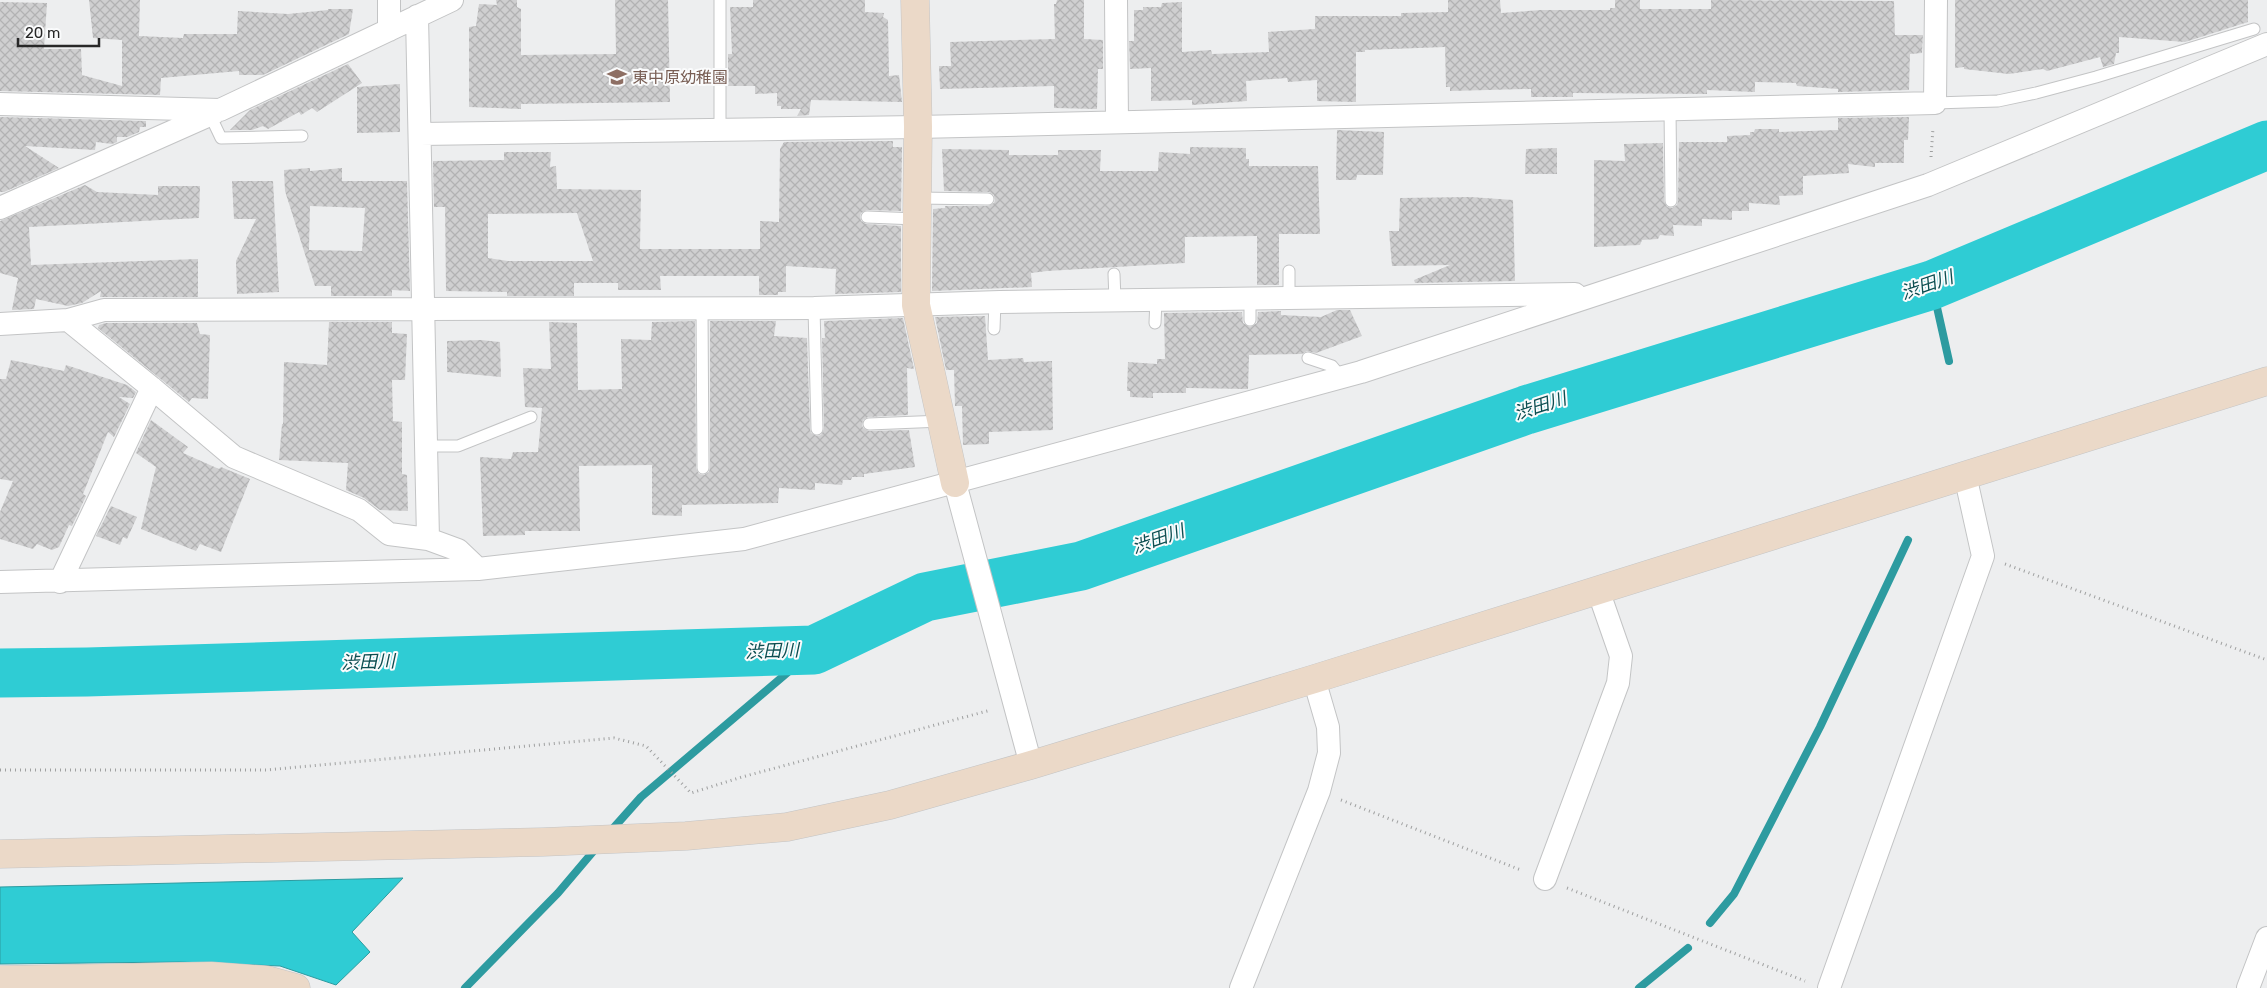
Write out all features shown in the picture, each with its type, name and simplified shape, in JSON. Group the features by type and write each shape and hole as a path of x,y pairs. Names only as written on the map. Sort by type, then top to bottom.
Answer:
{"street":[{"path":"389,30 390,0"},
{"path":"0,208 215,113 452,0"},
{"path":"915,0 918,127 916,305 955,482 1030,765"},
{"path":"1116,0 1117,122"},
{"path":"420,134 918,127 1935,103 1936,0"},
{"path":"417,16 428,538"},
{"path":"0,582 60,582 478,569 744,538 1341,377 1599,294 1928,185 2260,37"},
{"path":"0,104 215,113"},
{"path":"0,324 68,320 104,310 814,308 1115,300 1156,300 1250,309 1289,298 1599,294"},
{"path":"68,320 234,457 359,510 389,534 428,538 458,550 478,569"},
{"path":"0,854 543,842 686,836 787,827 890,805 1030,765 1314,679 2267,381"},
{"path":"60,582 152,388"},
{"path":"1821,986 1983,556 1964,475"},
{"path":"1545,880 1618,683 1621,656 1598,590"},
{"path":"1241,988 1319,791 1329,753 1328,728 1314,679"},
{"path":"2248,988 2267,938"},
{"path":"0,980 211,976 268,980 296,988"}],"lane":[{"path":"720,0 720,130"},
{"path":"1935,103 1998,101 2260,37"},
{"path":"1670,109 1671,201"},
{"path":"215,113 222,138 302,136"},
{"path":"867,217 988,199"},
{"path":"1289,271 1289,298"},
{"path":"1114,274 1115,300"},
{"path":"1155,323 1156,300"},
{"path":"994,328 995,302"},
{"path":"702,308 703,468"},
{"path":"814,308 816,429"},
{"path":"1308,358 1332,366 1341,377"},
{"path":"426,446 458,446 530,417"},
{"path":"869,424 942,421"}],"path":[{"path":"1928,185 1935,103"},
{"path":"1983,556 2267,660"},
{"path":"0,770 266,770 614,738 646,746 691,793 1012,697"},
{"path":"1319,791 1821,986"}],"water":[{"path":"403,878 352,932 370,952 336,985 280,966 179,962 0,964 0,887"}],"building":[{"path":"89,0 140,0 139,36 183,38 184,34 237,34 238,11 288,14 328,9 353,9 349,34 263,75 239,75 239,71 161,78 160,95 0,91 0,2 47,3 44,49 81,49 82,75 122,86 122,40 93,38"},
{"path":"496,0 517,0 517,7 521,9 521,55 616,54 615,0 668,0 670,102 521,104 521,109 469,107 469,27 476,26 479,4 497,5"},
{"path":"753,0 865,0 865,12 884,13 883,17 888,20 889,76 899,75 902,102 811,100 809,115 797,116 801,109 781,109 781,106 777,106 777,93 755,94 755,86 728,86 728,54 732,54 730,7 753,7"},
{"path":"1057,0 1084,0 1084,39 1103,40 1103,69 1098,69 1097,109 1054,108 1054,86 940,89 939,66 951,66 950,42 1055,39 1054,4 1056,4"},
{"path":"1448,0 1500,0 1501,13 1541,10 1610,10 1610,8 1615,8 1615,0 1640,0 1640,9 1711,9 1711,0 1894,1 1895,35 1923,35 1922,53 1910,54 1909,90 1838,92 1838,89 1797,86 1796,83 1755,82 1755,92 1707,90 1707,94 1573,93 1573,97 1531,97 1531,89 1450,91 1450,87 1446,87 1445,47 1365,50 1365,52 1356,52 1356,102 1317,101 1317,80 1288,82 1287,78 1246,81 1247,101 1192,105 1192,100 1151,101 1151,68 1130,69 1129,41 1134,41 1134,10 1143,10 1143,7 1161,7 1162,3 1182,2 1182,52 1211,50 1212,54 1269,52 1268,32 1315,29 1315,16 1401,16 1401,13 1448,12"},
{"path":"1955,0 2248,0 2248,22 2185,42 2119,37 2119,53 2116,53 2114,64 2103,67 2100,57 2047,71 2043,69 2009,74 1964,69 1964,67 1955,68"},
{"path":"348,64 362,83 317,112 312,108 301,115 299,112 268,129 263,126 252,130 230,130 250,110"},
{"path":"400,84 400,132 357,133 357,87"},
{"path":"0,117 146,121 146,127 140,127 139,132 127,137 117,137 117,142 112,144 96,142 95,150 25,146 59,168 4,192 0,192"},
{"path":"1909,117 1908,140 1904,140 1904,163 1875,163 1875,167 1848,164 1849,173 1803,176 1803,195 1779,196 1780,205 1749,203 1749,211 1732,211 1732,220 1702,219 1702,226 1673,225 1674,236 1660,235 1658,239 1642,240 1640,245 1594,247 1594,160 1625,161 1624,144 1663,143 1664,201 1667,207 1672,208 1677,205 1678,201 1679,142 1727,142 1727,136 1750,135 1750,132 1754,132 1755,129 1779,129 1779,132 1838,130 1838,118"},
{"path":"1337,130 1384,132 1383,175 1357,175 1356,180 1336,180"},
{"path":"893,141 893,147 902,147 901,211 867,210 861,213 860,217 861,221 866,224 901,226 901,292 835,294 836,269 786,266 786,292 778,292 778,295 759,295 759,276 660,276 661,290 618,290 618,283 574,283 574,296 507,296 507,292 446,291 445,207 434,207 433,161 504,160 504,152 551,152 550,167 556,166 557,189 641,190 640,249 760,249 760,221 779,222 780,149 784,142","holes":["577,213 593,261 508,261 488,258 488,214"]},
{"path":"1190,147 1246,148 1246,159 1249,159 1249,166 1318,166 1320,234 1279,234 1279,285 1257,285 1257,236 1185,237 1185,263 1047,271 1031,273 1032,287 932,291 933,209 945,208 945,206 988,206 994,203 995,200 994,195 989,192 944,191 942,149 1009,150 1009,155 1058,155 1058,150 1101,150 1100,171 1158,171 1159,152 1190,154"},
{"path":"1557,148 1557,174 1525,174 1526,149"},
{"path":"310,168 310,171 342,168 342,181 407,181 410,291 392,290 392,296 331,296 331,286 315,286 285,191 284,170","holes":["310,206 365,208 362,251 309,250"]},
{"path":"232,181 273,181 279,292 237,294 236,261 256,219 234,219"},
{"path":"85,185 97,192 158,195 158,186 200,186 199,218 29,227 31,265 198,259 198,297 100,297 101,291 82,303 68,306 36,299 34,309 12,310 18,278 0,273 0,221"},
{"path":"1470,197 1513,200 1515,281 1415,283 1414,280 1450,265 1392,266 1389,231 1399,231 1400,198"},
{"path":"1337,310 1350,310 1362,336 1316,353 1307,351 1302,354 1249,355 1248,389 1186,388 1186,393 1153,393 1153,398 1130,397 1130,391 1127,391 1128,362 1157,364 1157,359 1165,359 1164,313 1242,312 1243,323 1250,327 1257,323 1258,312 1281,311 1281,315 1321,317"},
{"path":"985,316 988,360 1023,358 1024,362 1052,361 1053,430 989,432 989,444 963,445 962,406 955,406 954,370 946,370 935,317"},
{"path":"903,318 914,369 907,368 908,415 868,417 863,420 862,425 863,428 869,431 909,430 915,467 864,474 864,477 852,477 851,480 843,480 842,485 815,483 815,490 779,488 778,503 682,505 682,516 652,515 652,465 579,466 580,531 525,531 525,535 483,536 480,457 511,459 513,452 538,452 542,408 525,407 523,368 551,369 549,322 577,323 578,390 622,389 621,339 651,340 652,322 695,321 696,468 699,474 704,475 709,472 710,468 710,321 776,321 774,336 807,338 810,429 811,433 817,436 821,435 824,429 822,338 825,338 824,321"},
{"path":"329,322 392,322 392,333 407,334 405,380 392,380 393,421 402,422 402,474 407,475 408,511 380,510 364,498 346,490 348,463 279,460 283,424 284,362 327,365"},
{"path":"106,323 197,323 200,334 210,335 208,399 192,398 189,402 98,328 99,325"},
{"path":"481,340 500,342 501,377 447,372 447,341"},
{"path":"11,360 64,371 66,365 127,385 136,392 133,398 119,397 130,404 114,437 108,432 83,494 86,496 72,526 69,525 59,547 52,550 37,544 33,549 0,539 0,512 13,481 0,479 0,379 6,379"},
{"path":"151,420 188,447 183,453 219,469 221,467 250,479 221,552 200,544 196,551 141,529 156,467 136,453"},
{"path":"111,506 137,517 127,539 123,537 120,545 96,536"}],"waterway":[{"name":"渋田川","path":"0,673 814,650 925,597 1081,566 1526,410 1932,285 2267,145"},
{"path":"1932,285 1949,361"},
{"path":"1710,923 1734,894 1820,727 1908,540"},
{"path":"609,833 641,797 814,650"},
{"path":"465,988 558,893 597,847"},
{"path":"1639,988 1688,948"}],"place":[{"name":"東中原幼稚園","path":"617,77"}]}
